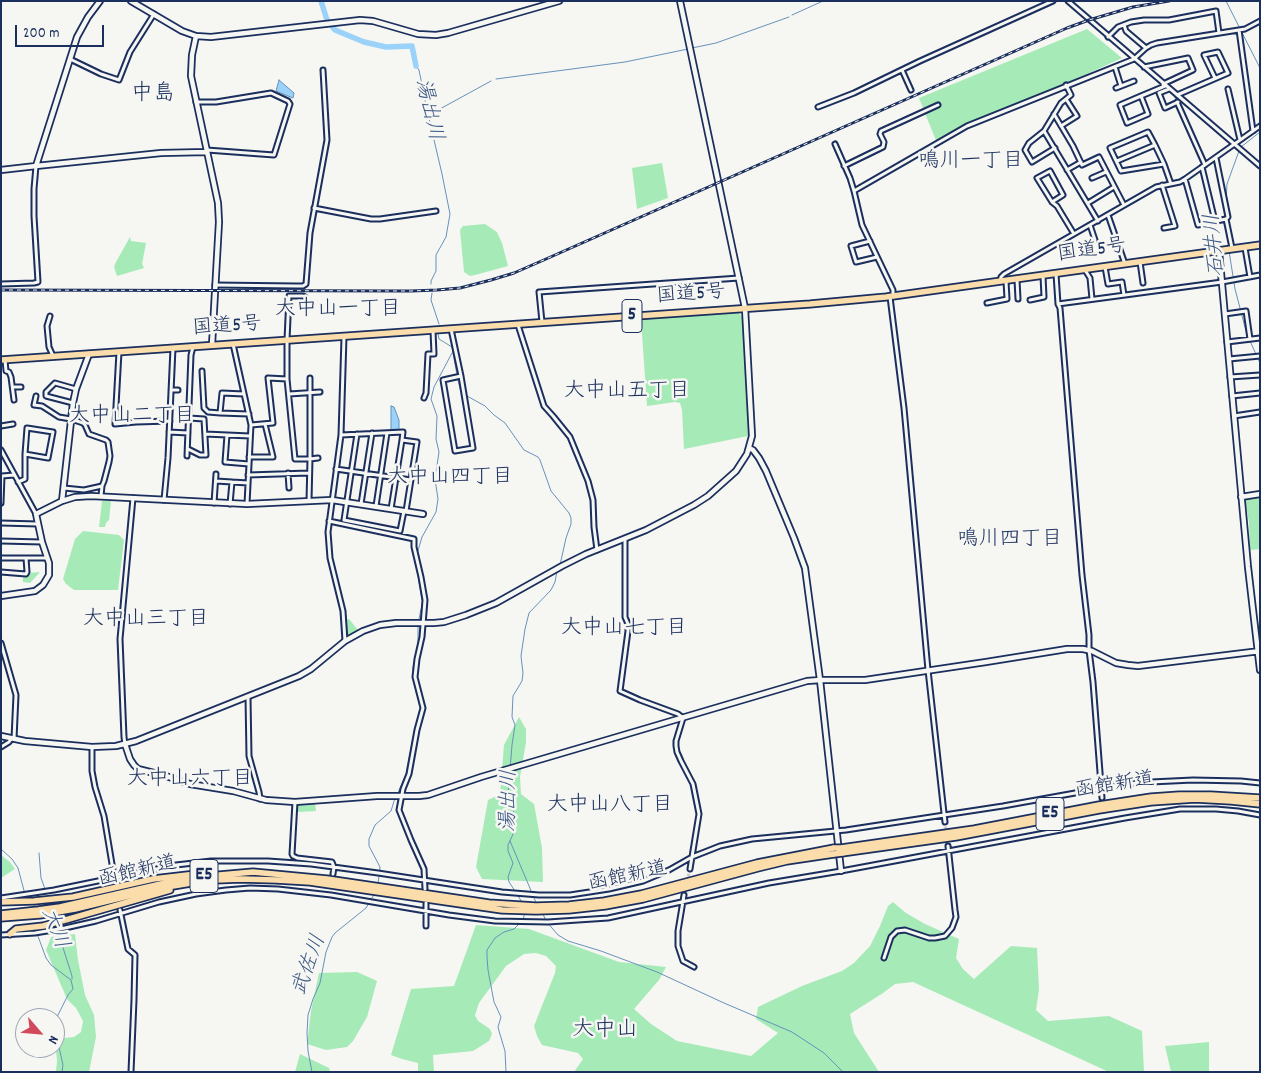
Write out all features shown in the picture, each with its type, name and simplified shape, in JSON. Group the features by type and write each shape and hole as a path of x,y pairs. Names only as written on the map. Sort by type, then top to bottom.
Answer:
{"highway":[{"name":"国道5号","path":"3,360 746,308 891,296 1260,245"},
{"name":"函館新道","path":"842,850 974,829 1151,797 1211,795 1260,798"},
{"name":"函館新道","path":"39,913 197,877 253,872 311,877 383,890 502,907 554,908 642,894 757,863 834,851 956,837 1151,802 1195,799 1260,804"},
{"path":"1,900 73,896 172,876 210,872 253,872"},
{"name":"函館新道","path":"1,918 86,907 161,888 216,880 296,881 372,888"},
{"path":"10,934 16,929 44,929 69,919 170,890 216,880"},
{"name":"函館新道","path":"1,914 28,914"}],"street":[{"path":"1,284 38,282 34,216 36,166 80,32 100,1"},
{"path":"131,1 196,36 218,37 350,20 367,20 418,34 436,35 560,1"},
{"path":"1,736 92,748 125,744 154,734 306,672 345,641 363,631 380,625 396,623 444,622 483,609 562,566 660,523 708,496 736,471 749,448 752,436 746,308 680,1"},
{"path":"818,107 860,90 1053,1"},
{"path":"1068,1 1260,166"},
{"path":"1108,37 1118,27 1137,20 1169,20 1216,11 1219,33"},
{"path":"70,59 101,74 119,80 130,52 154,14"},
{"path":"854,190 967,126 1134,59 1146,48 1157,43 1239,30 1250,27 1260,21"},
{"path":"1124,25 1126,31 1146,48"},
{"path":"1239,30 1253,131"},
{"path":"196,36 191,65 192,82 218,203 219,222 212,345"},
{"path":"1177,95 1215,78 1228,72 1218,52 1204,55 1215,78"},
{"path":"1141,96 1148,114 1127,123 1120,106 1193,70 1188,58 1144,67"},
{"path":"1115,67 1121,86"},
{"path":"215,285 303,286 306,284 310,233 327,140 323,70"},
{"path":"902,70 911,90"},
{"path":"1116,88 1134,81"},
{"path":"1055,148 1032,162 1025,150 1029,143 1044,131 1061,103 1070,95 1066,85"},
{"path":"1169,89 1159,94 1165,108 1181,99"},
{"path":"1228,89 1240,140"},
{"path":"1,170 161,153 207,151 274,155 290,104 288,101 270,93 216,102 196,102"},
{"path":"1061,126 1077,116 1066,99"},
{"path":"1177,102 1204,166 1215,221"},
{"path":"844,166 883,147 884,142 880,134 881,131 938,105"},
{"path":"1054,114 1082,165 1099,157 1124,205"},
{"path":"988,303 1008,299 1003,281 1000,278 1004,274 1156,187 1185,179 1260,126"},
{"path":"1044,131 1098,221"},
{"path":"1164,164 1121,170 1110,148 1148,132 1164,164 1171,184"},
{"path":"835,144 854,190 862,225 893,290 891,296 945,822"},
{"path":"1117,161 1155,145"},
{"path":"1216,158 1228,217 1226,219 1232,249"},
{"path":"1067,170 1081,162"},
{"path":"1052,202 1063,195 1050,171 1037,178 1052,202 1057,206 1074,234"},
{"path":"1092,178 1106,172"},
{"path":"1185,179 1198,225 1226,219"},
{"path":"1162,185 1176,226 1164,228"},
{"path":"1088,203 1114,188"},
{"path":"314,208 371,219 436,211"},
{"path":"1108,215 1125,264"},
{"path":"1090,225 1095,240"},
{"path":"870,241 851,246 856,262 878,257"},
{"path":"1244,247 1250,277"},
{"path":"1219,251 1241,497 1260,670"},
{"path":"1140,262 1143,283"},
{"path":"1105,267 1108,284 1122,282 1124,295"},
{"path":"1085,270 1090,278 1092,299"},
{"path":"1056,274 1102,798"},
{"path":"1058,304 1222,282 1260,275"},
{"path":"1030,300 1044,297 1043,276"},
{"path":"542,322 539,292 739,278"},
{"path":"1017,279 1018,299"},
{"path":"305,297 289,296 287,340 289,394 295,459 318,458"},
{"path":"1225,314 1246,311 1250,340"},
{"path":"50,316 47,326 53,357"},
{"path":"518,324 544,406 570,437 588,481 593,500 597,550"},
{"path":"451,329 461,376 473,448 456,451 443,380 461,376"},
{"path":"424,398 426,393 428,354 434,354 433,330"},
{"path":"344,336 343,407 329,521 329,550 344,617 345,641"},
{"path":"1227,342 1260,338"},
{"path":"232,344 251,425 248,464 248,504"},
{"path":"186,456 188,449 191,355 193,347"},
{"path":"164,500 170,432 172,348"},
{"path":"119,352 115,424 170,421"},
{"path":"62,500 73,403 88,354"},
{"path":"1229,359 1260,356"},
{"path":"3,360 6,371 9,372 14,400"},
{"path":"202,371 204,408 208,412 249,414"},
{"path":"1230,377 1260,375"},
{"path":"251,425 273,423 268,378 288,379"},
{"path":"309,501 310,378"},
{"path":"73,403 46,396 46,392 55,383 76,390"},
{"path":"13,387 22,387"},
{"path":"171,390 178,390"},
{"path":"289,394 320,392"},
{"path":"220,412 222,393 244,394"},
{"path":"1232,396 1260,393"},
{"path":"36,396 34,405 42,406 59,418 83,423 86,425 89,434 108,442 110,456 101,496"},
{"path":"1234,416 1260,412"},
{"path":"188,449 200,455 206,455 204,419 189,418"},
{"path":"1,426 13,424"},
{"path":"249,458 273,457 265,424"},
{"path":"18,482 25,479 25,454 27,428 53,432 48,458 25,454"},
{"path":"170,432 188,433"},
{"path":"341,435 402,432 391,509"},
{"path":"361,504 372,433"},
{"path":"376,506 387,433"},
{"path":"205,434 250,436"},
{"path":"357,434 344,520 400,531 412,480 417,442 402,440"},
{"path":"227,435 225,462 248,464"},
{"path":"749,448 753,450 766,470 805,568 820,680 841,870"},
{"path":"1,450 36,514 49,563 46,581 40,588 35,591 1,596"},
{"path":"336,469 412,480"},
{"path":"288,473 289,488"},
{"path":"248,474 309,473"},
{"path":"214,503 216,474"},
{"path":"1,503 1,476 14,475"},
{"path":"216,481 248,483"},
{"path":"230,504 232,482"},
{"path":"63,488 84,490 102,486"},
{"path":"1241,497 1260,494"},
{"path":"36,514 62,500 83,496 230,504 332,500 422,514"},
{"path":"133,498 120,639 124,737 130,759 138,769 190,784 233,791 260,799 295,802 358,797 412,797 428,795 509,768 796,684 820,680 865,680 1076,648 1089,650 1116,663 1138,666 1259,651"},
{"path":"329,521 414,538 416,559 422,577 424,593 423,623 415,677 423,708 417,730 410,774 398,796 399,810 410,840 424,869 425,889"},
{"path":"1,523 38,524"},
{"path":"625,539 625,617 628,631 620,691 678,714 683,718"},
{"path":"1,541 42,542"},
{"path":"1,558 47,558"},
{"path":"1,572 26,574 26,558"},
{"path":"1,642 16,695 13,739"},
{"path":"248,696 249,756 260,799"},
{"path":"683,718 676,741 677,752 693,784 700,814 690,869"},
{"path":"1,747 13,739"},
{"path":"92,748 92,771 104,816 114,880"},
{"path":"33,898 114,880 160,867 211,861 268,861 334,867 502,892 570,895 633,884 668,870 692,857 720,846 743,840 836,832 1142,782 1183,780 1260,783"},
{"path":"295,802 293,856 332,862 334,867 333,874"},
{"path":"44,929 96,921 120,912 176,898 226,890 278,889 378,902 449,915 505,921 548,922 608,918 769,882 841,870 949,848 1180,809 1216,809 1260,815"},
{"path":"884,958 891,937 896,931 905,930 929,938 935,938 945,936 952,928 956,917 949,848"},
{"path":"331,888 331,895"},
{"path":"684,895 678,931 678,946 683,961 694,967"},
{"path":"426,903 426,926"},
{"path":"120,912 128,949 135,955 131,1072"},
{"path":"1,934 10,934"}],"green space":[{"path":"1087,29 1122,58 937,143 919,98"},
{"path":"662,163 668,198 637,209 632,168"},
{"path":"485,224 497,232 508,266 470,276 464,272 460,230 463,226"},
{"path":"130,237 131,241 146,243 142,264 144,268 117,276 114,267"},
{"path":"739,313 742,317 748,436 684,449 680,403 647,406 641,319"},
{"path":"1260,497 1260,549 1250,550 1249,523 1245,499"},
{"path":"102,501 111,501 109,520 105,527 99,527"},
{"path":"83,531 119,535 124,540 118,590 74,590 63,579 75,539"},
{"path":"40,572 30,583 23,582 23,576 28,573"},
{"path":"349,619 358,630 346,636 345,620"},
{"path":"519,717 526,729 526,742 520,777 521,794 534,804 542,848 543,882 482,879 476,867 488,800 500,794 504,745"},
{"path":"315,803 316,811 298,812 298,804"},
{"path":"1,855 15,869 1,878"},
{"path":"893,902 906,913 925,924 959,939 956,958 963,969 974,979 1011,946 1037,948 1039,990 1036,1010 1048,1021 1109,1016 1142,1031 1144,1072 1109,1072 913,982 895,984 850,1014 854,1033 879,1072 574,1072 583,1059 578,1053 542,1045 537,1036 534,1026 556,966 546,956 536,953 524,954 506,966 479,1003 475,1015 478,1021 490,1029 492,1034 489,1041 473,1051 433,1055 434,1072 418,1072 418,1063 391,1055 411,989 454,986 476,925 529,929 619,962 666,967 659,980 634,1009 651,1024 677,1041 751,1056 778,1033 756,1019 758,1007 802,986 842,971 854,963 870,946 888,906"},
{"path":"75,934 85,995 94,1015 96,1037 89,1072 56,1072 57,1058 65,1058 65,1038 74,1037 81,1032 83,1021 76,1008 67,999 46,950 51,937"},
{"path":"357,972 377,981 367,1017 353,1041 347,1047 326,1050 307,1044 311,1011 319,973"},
{"path":"1209,1042 1209,1072 1171,1072 1165,1046"},
{"path":"300,1054 329,1068 330,1072 295,1072"}],"water":[{"path":"279,80 294,93 293,98 276,91"},
{"path":"391,406 394,407 399,420 399,431 391,431"}],"waterway":[{"name":"湯出川","path":"321,1 327,20 335,30 364,42 386,47 412,46 416,66"},
{"path":"792,15 823,1"},
{"name":"石井川","path":"1226,1 1260,68"},
{"path":"692,48 716,43 789,17"},
{"path":"496,79 625,62 688,49"},
{"name":"湯出川","path":"416,66 419,70 450,214 446,237 436,255 436,271 431,284"},
{"path":"433,110 438,110 491,81"},
{"name":"石井川","path":"1241,147 1260,132"},
{"name":"石井川","path":"1226,202 1227,184 1239,151"},
{"name":"石井川","path":"1228,233 1229,247"},
{"name":"石井川","path":"1229,251 1235,289 1248,337"},
{"name":"湯出川","path":"432,293 431,300 439,324"},
{"name":"湯出川","path":"438,334 439,339 452,347 457,375"},
{"name":"石井川","path":"1250,341 1260,363"},
{"name":"武佐川","path":"417,554 422,537 436,512 438,499 435,479 439,452 436,439 437,416 431,399 434,387 452,353"},
{"name":"湯出川","path":"458,380 461,392"},
{"name":"湯出川","path":"467,396 485,406 505,423 524,450 540,460 551,491 571,518 560,565"},
{"name":"武佐川","path":"417,570 422,600"},
{"name":"湯出川","path":"515,891 508,877 513,863 508,851 508,845 514,832 510,822 514,810 508,795 515,725 512,717 513,696 522,681 521,656 529,613 551,590 557,571"},
{"name":"武佐川","path":"419,619 421,609"},
{"name":"武佐川","path":"413,674 418,644 418,626"},
{"name":"武佐川","path":"413,679 418,698"},
{"name":"武佐川","path":"418,718 421,704"},
{"name":"武佐川","path":"397,795 406,774 417,721"},
{"name":"武佐川","path":"378,884 380,867 369,846 369,839 375,825 391,811 395,798"},
{"name":"湯出川","path":"510,841 532,893"},
{"name":"大川","path":"1,849 12,859 18,868 26,898"},
{"path":"39,853 41,878 45,889"},
{"name":"武佐川","path":"312,1072 308,1051 308,1015 320,983 326,952 335,933 366,908 375,893"},
{"path":"517,894 523,904"},
{"name":"湯出川","path":"533,896 537,904"},
{"path":"523,920 525,912"},
{"name":"湯出川","path":"543,914 546,921 558,935 568,941 657,972 792,1032 824,1053 843,1072"},
{"path":"506,1072 505,1051 498,1027 501,1017 494,1002 488,970 487,950 495,938 504,932 514,929 520,923"},
{"name":"大川","path":"35,928 46,958 51,965 71,980 73,989 56,1019 55,1027 63,1065 62,1072"},
{"path":"58,932 72,979"}],"tunnel":[{"path":"1102,798 1104,814"},
{"path":"945,822 948,846"},
{"path":"687,881 690,869"}],"railway":[{"path":"1,290 411,291 460,288 514,273 1067,28 1133,7 1169,1"}],"district":[{"name":"中島","path":"153,96"},
{"name":"鳴川一丁目","path":"971,163"},
{"name":"大中山一丁目","path":"338,311"},
{"name":"大中山五丁目","path":"627,393"},
{"name":"大中山二丁目","path":"132,418"},
{"name":"大中山四丁目","path":"450,479"},
{"name":"鳴川四丁目","path":"1010,541"},
{"name":"大中山三丁目","path":"146,621"},
{"name":"大中山七丁目","path":"624,630"},
{"name":"大中山六丁目","path":"190,781"},
{"name":"大中山八丁目","path":"610,807"},
{"name":"大中山","path":"605,1032"}]}
